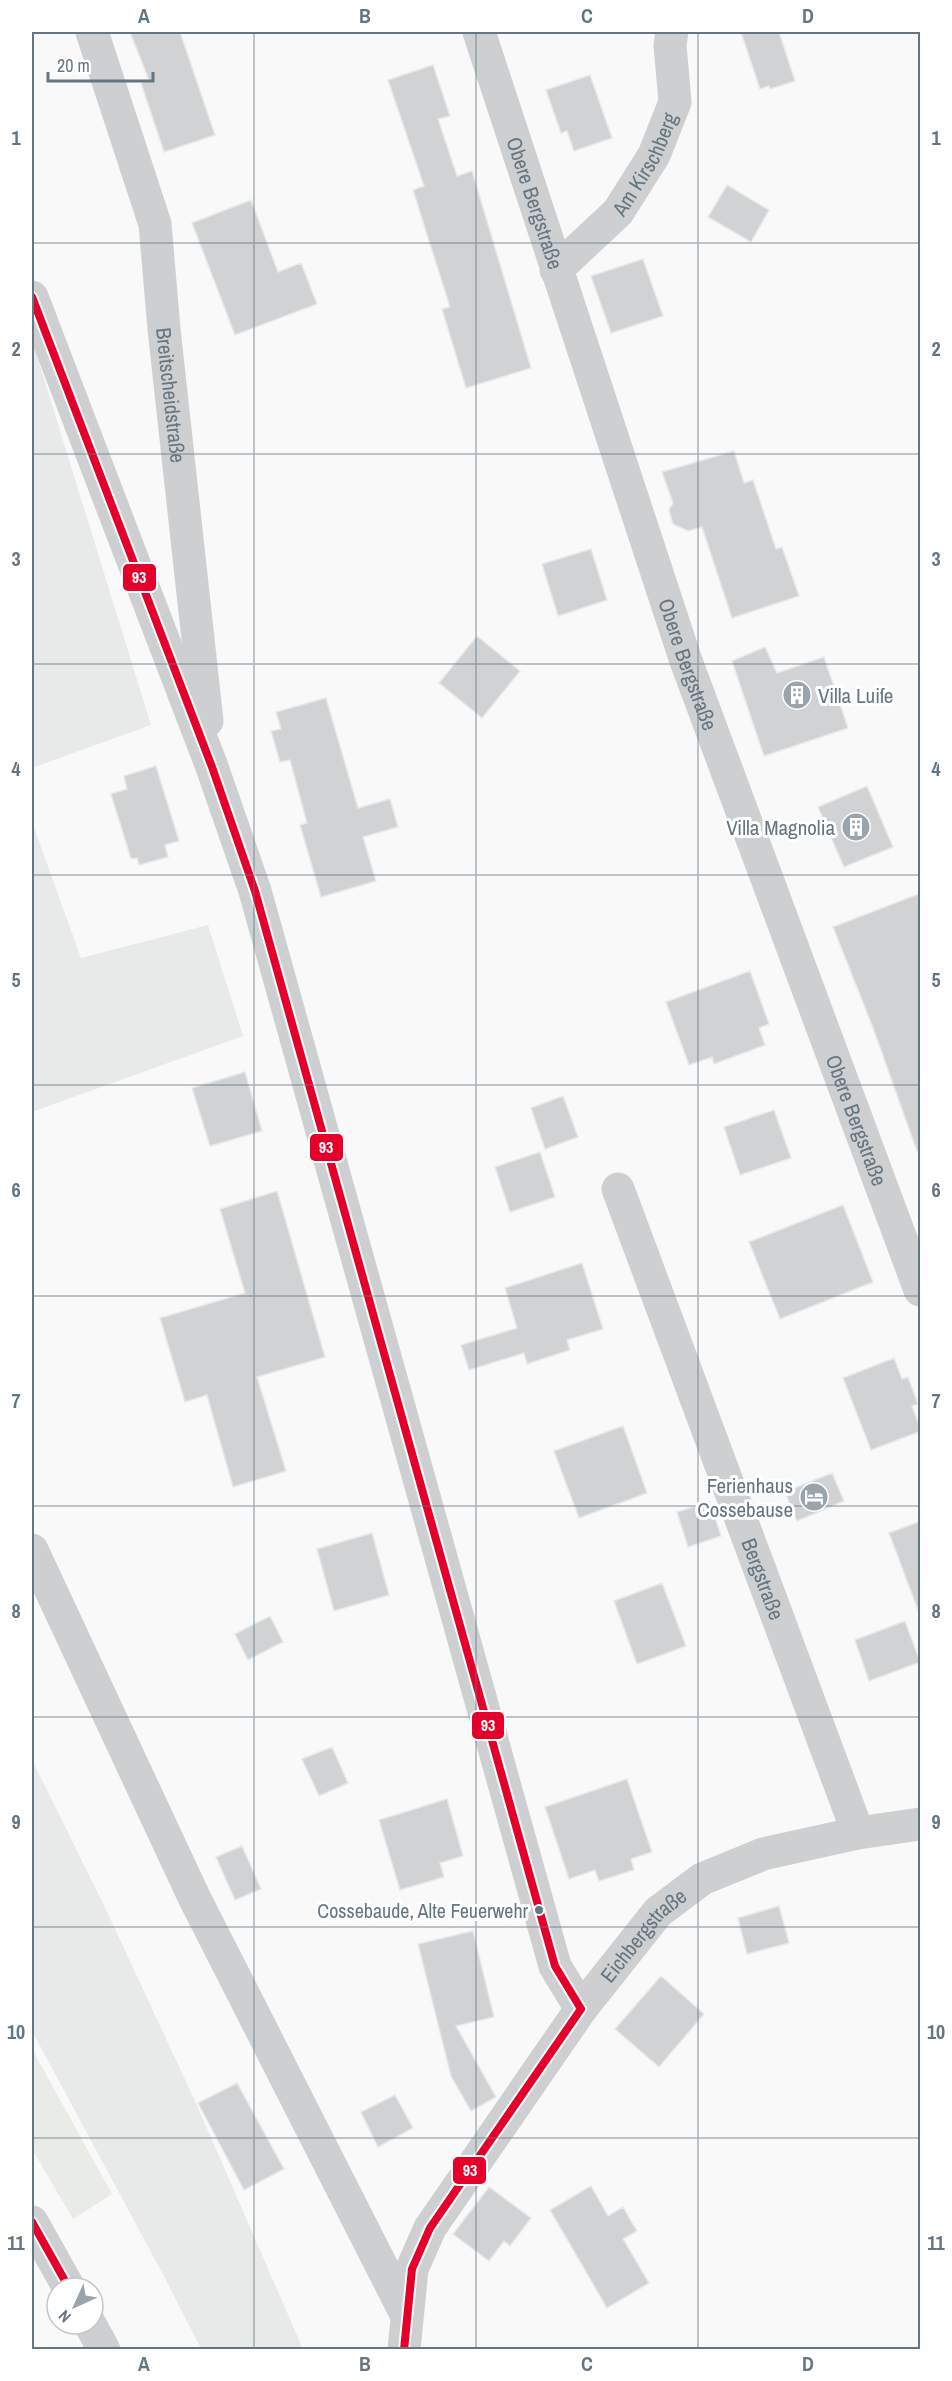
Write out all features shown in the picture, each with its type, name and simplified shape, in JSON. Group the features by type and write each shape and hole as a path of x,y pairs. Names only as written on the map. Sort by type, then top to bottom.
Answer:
{"street":[{"name":"Breitscheidstraße","path":"92,32 155,224 164,329 212,767"},
{"name":"Obere Bergstraße","path":"479,32 686,661 921,1290"},
{"name":"Am Kirschberg","path":"556,270 618,212 654,155 675,102 670,45 672,32"},
{"name":"Breitscheidstraße","path":"32,297 212,767 258,902 555,1966 581,2009"},
{"name":"Bergstraße","path":"618,1189 858,1833"},
{"path":"32,1550 194,1897 406,2314"},
{"name":"Eichbergstraße","path":"404,2349 412,2269 430,2228 581,2009 658,1912 702,1879 763,1854 858,1833 921,1824"},
{"path":"32,2222 62,2276"}],"shaded area":[{"path":"32,340 151,725 32,768"},
{"path":"32,822 81,958 208,925 243,1036 32,1112"},
{"path":"32,1760 102,1901 195,2101 303,2349 201,2349 32,2031"},
{"path":"32,2049 112,2194 73,2219 32,2149"}],"building":[{"path":"130,32 180,32 215,135 164,152 141,83 149,80"},
{"path":"741,32 779,32 795,81 770,89 769,86 760,89"},
{"path":"433,65 450,116 438,119 457,176 472,171 531,368 466,388 442,309 450,307 413,190 424,186 388,80"},
{"path":"590,75 612,138 574,151 567,131 561,133 546,90"},
{"path":"727,185 769,210 751,242 708,217"},
{"path":"251,200 278,272 301,263 317,304 235,335 192,223"},
{"path":"643,259 663,316 611,333 591,276"},
{"path":"734,451 744,483 753,480 776,549 782,547 799,596 732,618 702,527 688,531 673,524 669,510 673,503 662,472"},
{"path":"591,549 607,600 558,616 542,564"},
{"path":"477,636 520,671 482,718 439,683"},
{"name":"Villa Luiſe","path":"765,647 777,673 824,657 848,728 764,756 732,661"},
{"path":"326,698 358,808 390,799 398,827 363,837 376,881 321,897 300,825 307,823 290,760 280,762 271,731 281,729 276,712"},
{"path":"156,766 179,841 165,845 168,857 139,865 137,858 131,859 111,794 127,789 124,776"},
{"name":"Villa Magnolia","path":"867,786 893,847 844,867 818,807"},
{"path":"921,893 921,1150 917,1151 872,1025 833,927"},
{"path":"750,971 769,1024 759,1028 765,1045 714,1064 712,1057 689,1065 666,1002"},
{"path":"245,1072 262,1131 210,1146 192,1088"},
{"path":"563,1096 578,1137 545,1149 531,1108"},
{"path":"774,1110 791,1158 740,1175 724,1127"},
{"path":"540,1152 555,1197 510,1212 495,1167"},
{"path":"277,1191 325,1357 257,1377 286,1471 233,1487 207,1395 185,1402 160,1318 245,1293 220,1209"},
{"path":"843,1205 873,1282 780,1319 749,1242"},
{"path":"582,1263 603,1329 567,1340 570,1350 527,1364 524,1353 469,1370 461,1345 517,1328 505,1288"},
{"path":"894,1358 902,1379 908,1377 918,1404 912,1406 921,1431 871,1450 843,1378"},
{"path":"623,1426 647,1493 579,1518 554,1451"},
{"name":"Ferienhaus Cossebause","path":"832,1473 844,1501 797,1521 785,1492"},
{"path":"710,1502 721,1536 688,1547 677,1512"},
{"path":"921,1521 921,1609 918,1610 889,1533"},
{"path":"372,1533 389,1595 334,1611 317,1549"},
{"path":"662,1583 686,1646 637,1664 614,1601"},
{"path":"270,1616 283,1642 248,1660 235,1634"},
{"path":"905,1621 920,1662 869,1681 855,1640"},
{"path":"332,1747 348,1783 319,1796 302,1759"},
{"path":"627,1779 652,1852 631,1859 634,1870 599,1881 595,1870 569,1879 545,1807"},
{"path":"447,1799 463,1856 440,1863 444,1877 400,1890 379,1820"},
{"path":"242,1846 261,1889 235,1900 216,1857"},
{"path":"779,1906 789,1943 747,1954 738,1918"},
{"path":"473,1931 494,2017 456,2026 496,2097 471,2111 451,2076 418,1944"},
{"path":"661,1976 704,2014 659,2067 615,2029"},
{"path":"237,2083 284,2169 244,2190 198,2103"},
{"path":"395,2095 413,2128 378,2147 361,2112"},
{"path":"591,2186 608,2216 623,2207 637,2231 623,2239 649,2283 607,2308 550,2210"},
{"path":"489,2187 531,2218 510,2246 504,2241 489,2261 453,2234"}],"transit line":[{"name":"93","path":"32,297 212,767 255,891 555,1966 581,2009"},
{"name":"93","path":"404,2350 412,2269 430,2228 581,2009"},
{"name":"93","path":"32,2222 62,2276"}],"place":[{"name":"Villa Luiſe","path":"797,695"},
{"name":"Villa Magnolia","path":"856,827"},
{"name":"Ferienhaus Cossebause","path":"814,1497"},
{"name":"Cossebaude, Alte Feuerwehr","path":"539,1910"}]}
